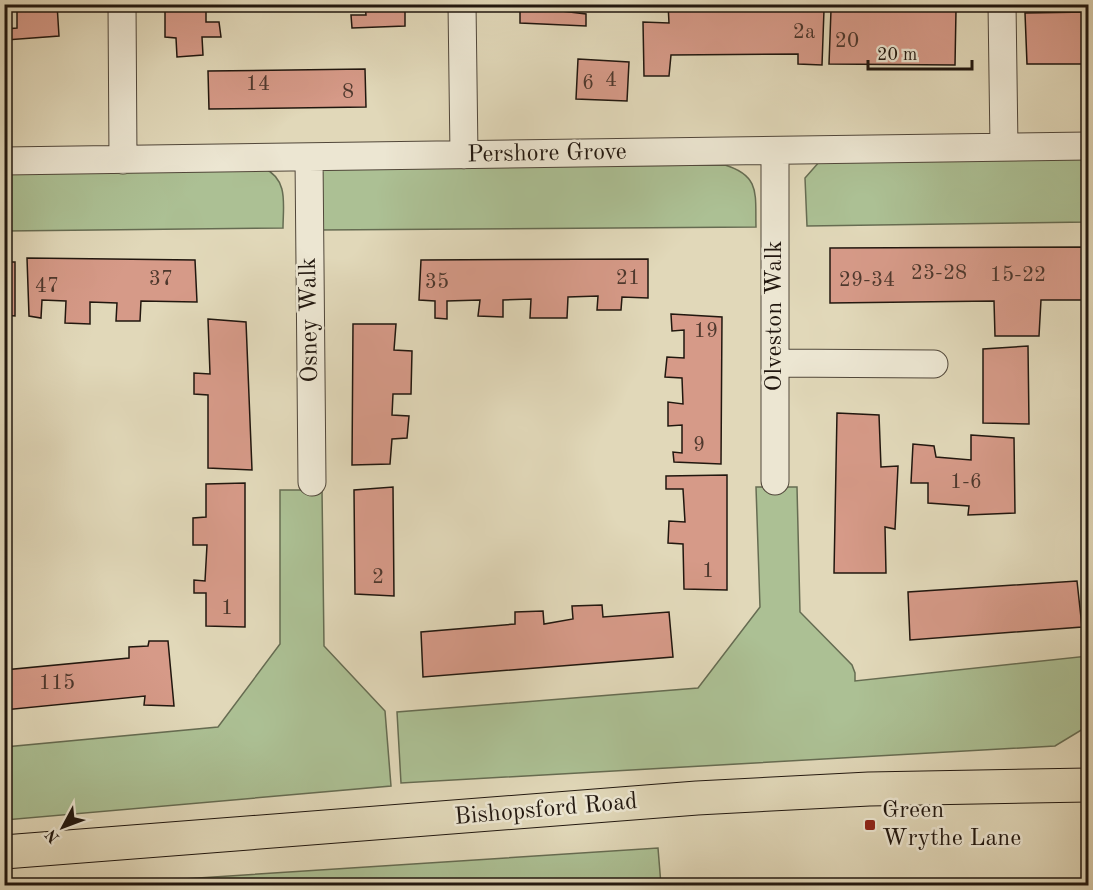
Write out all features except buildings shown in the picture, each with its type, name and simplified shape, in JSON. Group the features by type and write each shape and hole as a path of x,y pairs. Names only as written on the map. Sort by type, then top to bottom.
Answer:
{"main road":[{"name":"Bishopsford Road","path":"4,852 697,798 869,789 1089,785"}],"street":[{"path":"122,4 123,160"},
{"path":"462,4 464,155"},
{"path":"1002,4 1004,147"},
{"name":"Pershore Grove","path":"4,161 1089,146"},
{"name":"Olveston Walk","path":"775,150 775,481"},
{"name":"Osney Walk","path":"309,157 312,482"},
{"path":"775,363 934,364"}],"green space":[{"path":"1088,159 1088,222 807,226 805,178 820,161"},
{"path":"725,165 745,175 754,188 756,227 318,230 319,168"},
{"path":"264,168 278,179 281,186 284,202 283,228 5,231 4,173"},
{"path":"756,487 797,487 800,612 852,665 855,681 1088,656 1088,726 1055,746 401,783 397,712 698,688 760,607"},
{"path":"280,490 322,490 324,646 385,711 391,786 5,820 5,747 218,727 280,644"},
{"path":"658,848 661,885 90,885"}],"place":[{"name":"Green Wrythe Lane","path":"870,825"}]}
